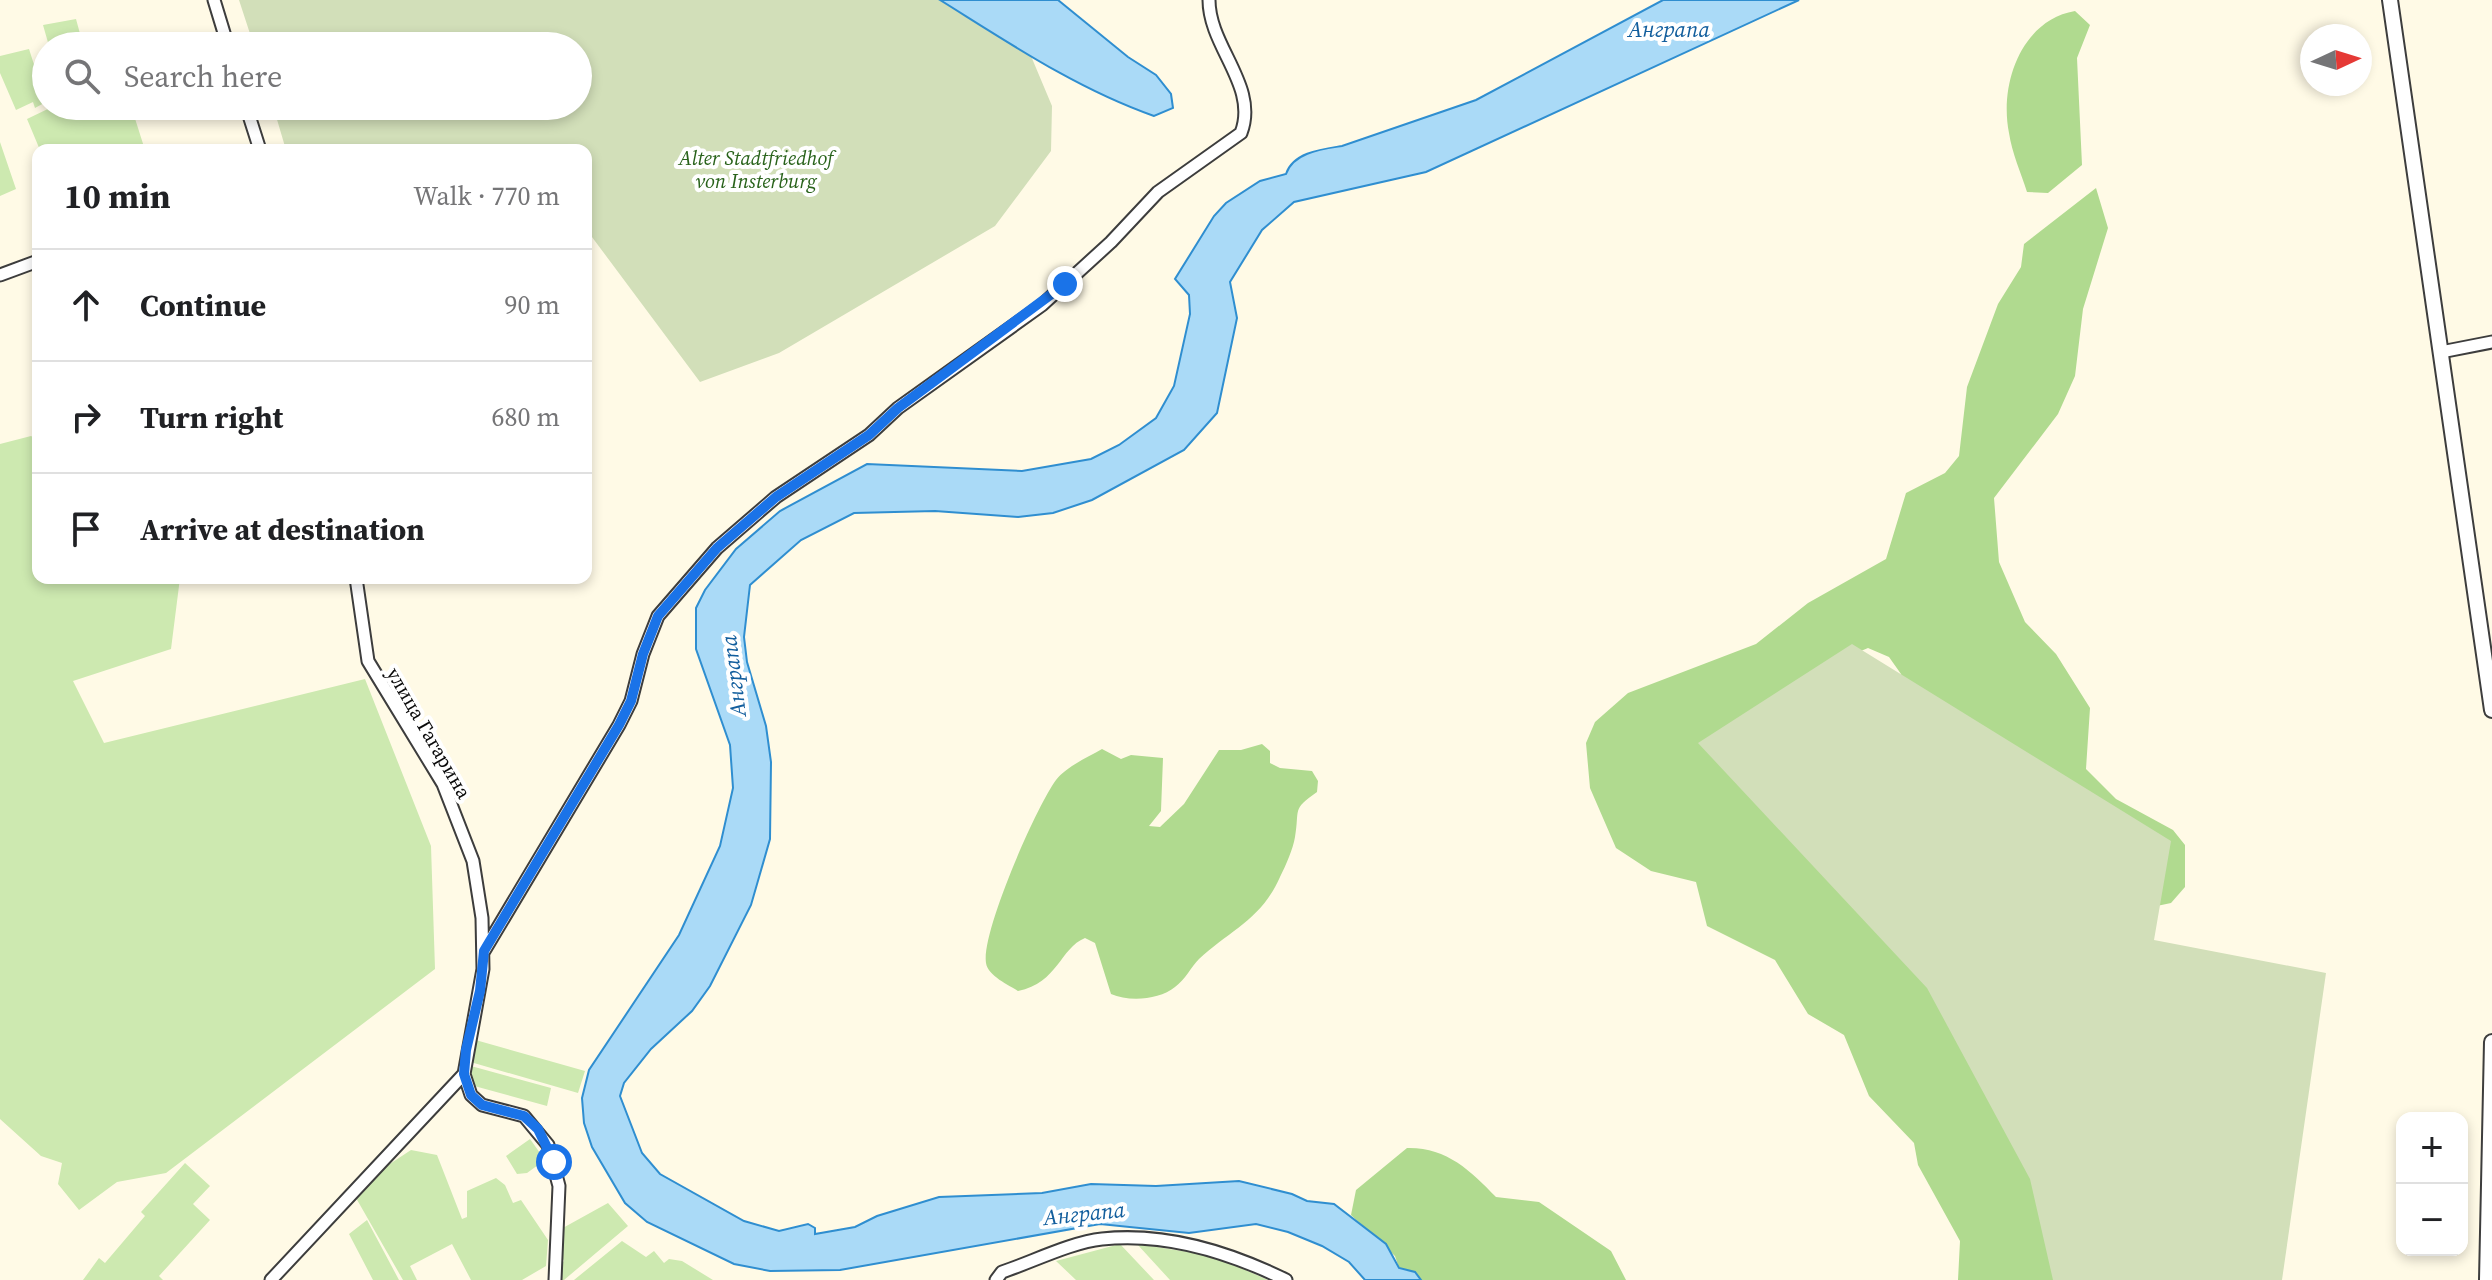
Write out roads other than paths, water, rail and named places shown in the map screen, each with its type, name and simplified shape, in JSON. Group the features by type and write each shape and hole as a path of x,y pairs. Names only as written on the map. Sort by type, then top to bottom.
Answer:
{"street":[{"path":"214,0 224,32"},
{"path":"555,1280 559,1186 548,1145 524,1116 482,1105 471,1095 464,1074 484,951 619,725 631,701 643,654 658,616 717,548 776,497 869,435 898,408 1042,305 1103,250 1158,192 1241,133 1246,106 1212,20 1209,0"},
{"path":"2390,0 2492,710"},
{"path":"250,120 258,144"},
{"path":"0,275 32,263"},
{"path":"2441,352 2492,342"},
{"name":"улица Гагарина","path":"357,584 368,661 443,784 466,841 478,889 484,951"},
{"path":"2487,1280 2492,1042"},
{"path":"271,1280 464,1074"},
{"path":"996,1280 1002,1272 1099,1239 1138,1238 1221,1252 1286,1280"}],"water":[{"path":"940,0 1058,0 1128,57 1156,75 1171,94 1173,108 1154,116 1098,93"},
{"name":"Анграпа","path":"1663,0 1799,0 1426,172 1294,202 1262,230 1230,282 1237,318 1217,413 1184,450 1092,500 1053,513 1018,517 935,511 854,513 801,540 750,585 744,637 747,662 766,726 771,762 770,839 751,905 710,986 692,1011 651,1049 624,1083 620,1096 642,1153 660,1174 744,1221 779,1231 808,1224 815,1228 815,1234 855,1227 877,1216 939,1197 1042,1193 1091,1184 1156,1186 1239,1181 1292,1194 1307,1201 1334,1204 1386,1244 1399,1268 1415,1272 1421,1280 1365,1280 1349,1262 1322,1246 1288,1232 1256,1224 1189,1233 1100,1224 840,1270 770,1271 734,1264 647,1222 625,1203 592,1147 584,1123 582,1098 589,1070 679,935 720,846 733,788 730,745 696,649 696,608 705,590 736,549 780,511 867,464 1022,471 1091,459 1119,445 1156,418 1174,386 1190,314 1189,295 1175,279 1214,216 1226,203 1260,181 1286,174 1302,156 1342,146 1476,100"}],"park label":[{"name":"Alter Stadtfriedhof von Insterburg","path":"756,170"}]}
